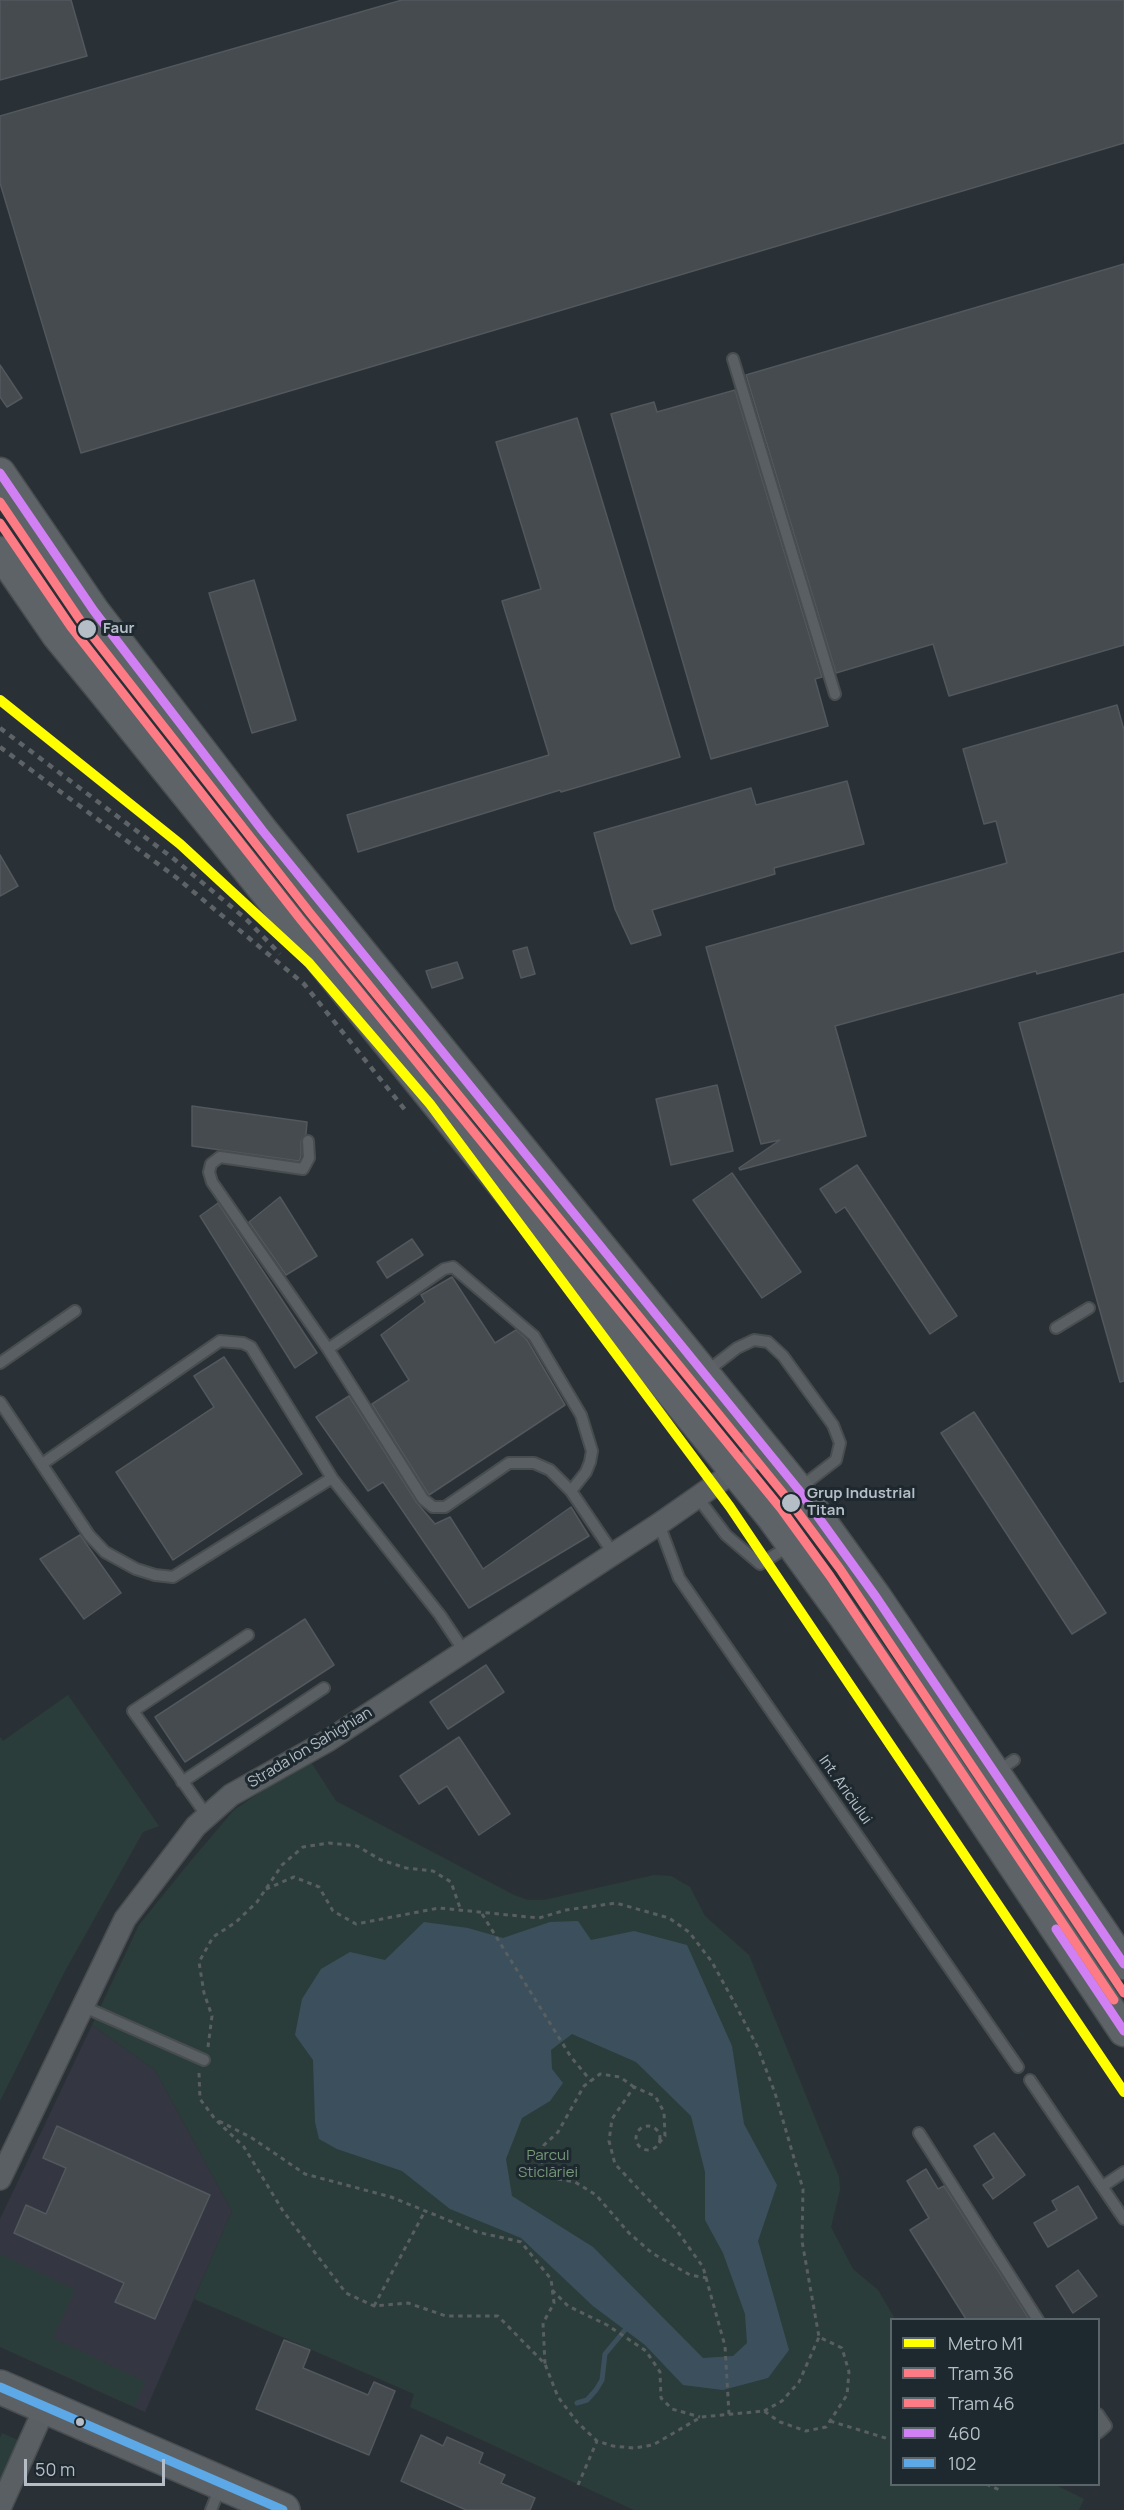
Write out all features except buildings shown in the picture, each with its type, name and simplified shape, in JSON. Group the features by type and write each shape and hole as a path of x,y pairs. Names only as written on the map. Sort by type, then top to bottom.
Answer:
{"main road":[{"path":"0,473 94,610 262,830 798,1489 876,1597 1005,1766 1124,1964"},
{"path":"0,552 76,659 792,1544 942,1758 1124,2031"},
{"path":"0,2387 45,2407 216,2497 283,2510"}],"street":[{"name":"Strada Ion Sahighian","path":"0,2179 125,1919 161,1869 207,1816 231,1795 329,1740 659,1524 765,1450"},
{"path":"0,2508 45,2407"}],"lane":[{"path":"734,359 835,694"},
{"path":"308,1141 309,1158 303,1169 220,1157 211,1164 209,1172 212,1182 328,1349 423,1499 433,1507 445,1507 509,1463 534,1463 550,1470 571,1491 614,1553"},
{"path":"328,1349 444,1269 453,1268 534,1336 581,1415 592,1451 586,1472 571,1491"},
{"path":"1056,1328 1089,1308"},
{"path":"0,1364 75,1311"},
{"path":"42,1464 220,1341 231,1340 251,1347 332,1478 440,1614 464,1651"},
{"path":"703,1374 737,1348 754,1340 768,1342 783,1356 833,1425 840,1443 836,1460 798,1489"},
{"path":"0,1402 89,1536 105,1552 136,1569 173,1577 332,1478"},
{"path":"698,1497 726,1535 760,1564 792,1544"},
{"name":"Int. Ariciului","path":"659,1524 679,1578 1018,2067"},
{"path":"207,1816 133,1711 248,1635"},
{"path":"182,1782 324,1688"},
{"path":"82,2007 204,2060"},
{"path":"1030,2080 1124,2219"},
{"path":"919,2133 1037,2318"},
{"path":"1103,2186 1124,2172"},
{"path":"1100,2417 1106,2426 1100,2431"}],"path":[{"path":"460,1908 451,1882 433,1871 406,1868 381,1860 357,1846 339,1844 303,1847 282,1865 266,1889 236,1922 213,1937 200,1962 204,1993 212,2016 204,2060 199,2073 200,2098 214,2119 244,2147 283,2211 346,2293 374,2306 408,2303 446,2316 498,2316 545,2364"},
{"path":"266,1889 294,1877 319,1887 333,1911 357,1924 439,1908 460,1908 482,1914 539,1918 566,1910 616,1903 669,1918 689,1932 712,1962 757,2046 775,2093 803,2189 802,2241 819,2337 799,2382 782,2401 764,2411 702,2417 687,2415 672,2409 661,2398 660,2372 646,2351 616,2330 568,2306 552,2290"},
{"path":"482,1914 571,2057 591,2080"},
{"path":"659,2143 660,2135 652,2127 644,2127 638,2132 637,2143 650,2150 659,2143 665,2136 664,2112 655,2096 634,2087 620,2077 600,2074 580,2092 558,2132 544,2145 541,2160 547,2172 557,2179 575,2182 596,2195 629,2233 652,2253 690,2275 706,2278"},
{"path":"634,2087 612,2120 609,2141 615,2164 675,2228 703,2267 725,2346 729,2414"},
{"path":"214,2119 252,2138 305,2174 362,2189 477,2232 521,2242 551,2279 554,2303 543,2322 545,2364 558,2397 577,2422 597,2440 613,2446 634,2448 653,2445 702,2417"},
{"path":"374,2306 425,2211"},
{"path":"764,2411 780,2422 806,2430 826,2427 847,2395 849,2372 842,2348 819,2337"},
{"path":"830,2421 890,2440"},
{"path":"578,2485 597,2440"},
{"path":"991,2486 1002,2491"}],"shaded area":[{"path":"92,2025 155,2070 232,2211 145,2412 0,2347 0,2219"}],"green space":[{"path":"68,1695 159,1826 143,1832 65,1971 0,2101 0,1737 3,1741"},
{"name":"Parcul Sticlăriei","path":"309,1759 336,1801 514,1895 528,1900 544,1900 654,1875 671,1876 690,1887 705,1916 749,1955 839,2177 840,2190 831,2227 853,2269 878,2290 894,2318 890,2318 890,2486 1058,2486 1084,2499 1079,2510 634,2510 410,2407 414,2394 194,2299 232,2211 155,2070 92,2025 139,1925 234,1810"},
{"path":"0,2254 75,2290 53,2338 145,2382 134,2407 0,2347"},
{"path":"2,2433 20,2441 0,2490 0,2438"}],"water":[{"path":"578,1921 591,1940 634,1931 687,1945 732,2046 744,2124 777,2185 758,2241 789,2350 768,2378 723,2390 683,2385 645,2345 593,2306 521,2238 450,2209 402,2171 337,2149 319,2139 315,2122 313,2060 295,2035 302,1999 321,1969 350,1952 385,1960 424,1922 468,1928 503,1938 550,1922","holes":["572,2034 636,2062 691,2116 705,2172 705,2220 723,2253 745,2314 747,2343 733,2356 703,2358 593,2247 512,2196 506,2159 522,2118 550,2101 563,2083 552,2069 551,2050"]}],"waterway":[{"path":"577,2403 587,2400 596,2390 602,2380 605,2354 625,2330"}],"railway":[{"path":"0,728 174,859 246,919 280,954"},
{"path":"0,747 177,878 304,984 406,1111"}],"metro line":[{"name":"M1","path":"0,700 180,844 309,963 430,1104 730,1507 1124,2092"}],"tram line":[{"name":"36","path":"0,502 80,620 310,913 791,1503 840,1569 1124,1993"},
{"name":"46","path":"0,523 71,627 301,920 782,1510 830,1576 1114,2000"}],"transit line":[{"name":"460","path":"0,473 94,611 262,830 798,1489 876,1597 1124,1964"},
{"name":"460","path":"1056,1929 1124,2031"},
{"name":"102","path":"0,2387 283,2510"}],"place":[{"name":"Faur","path":"87,629"},
{"name":"Grup Industrial Titan","path":"791,1503"}]}
